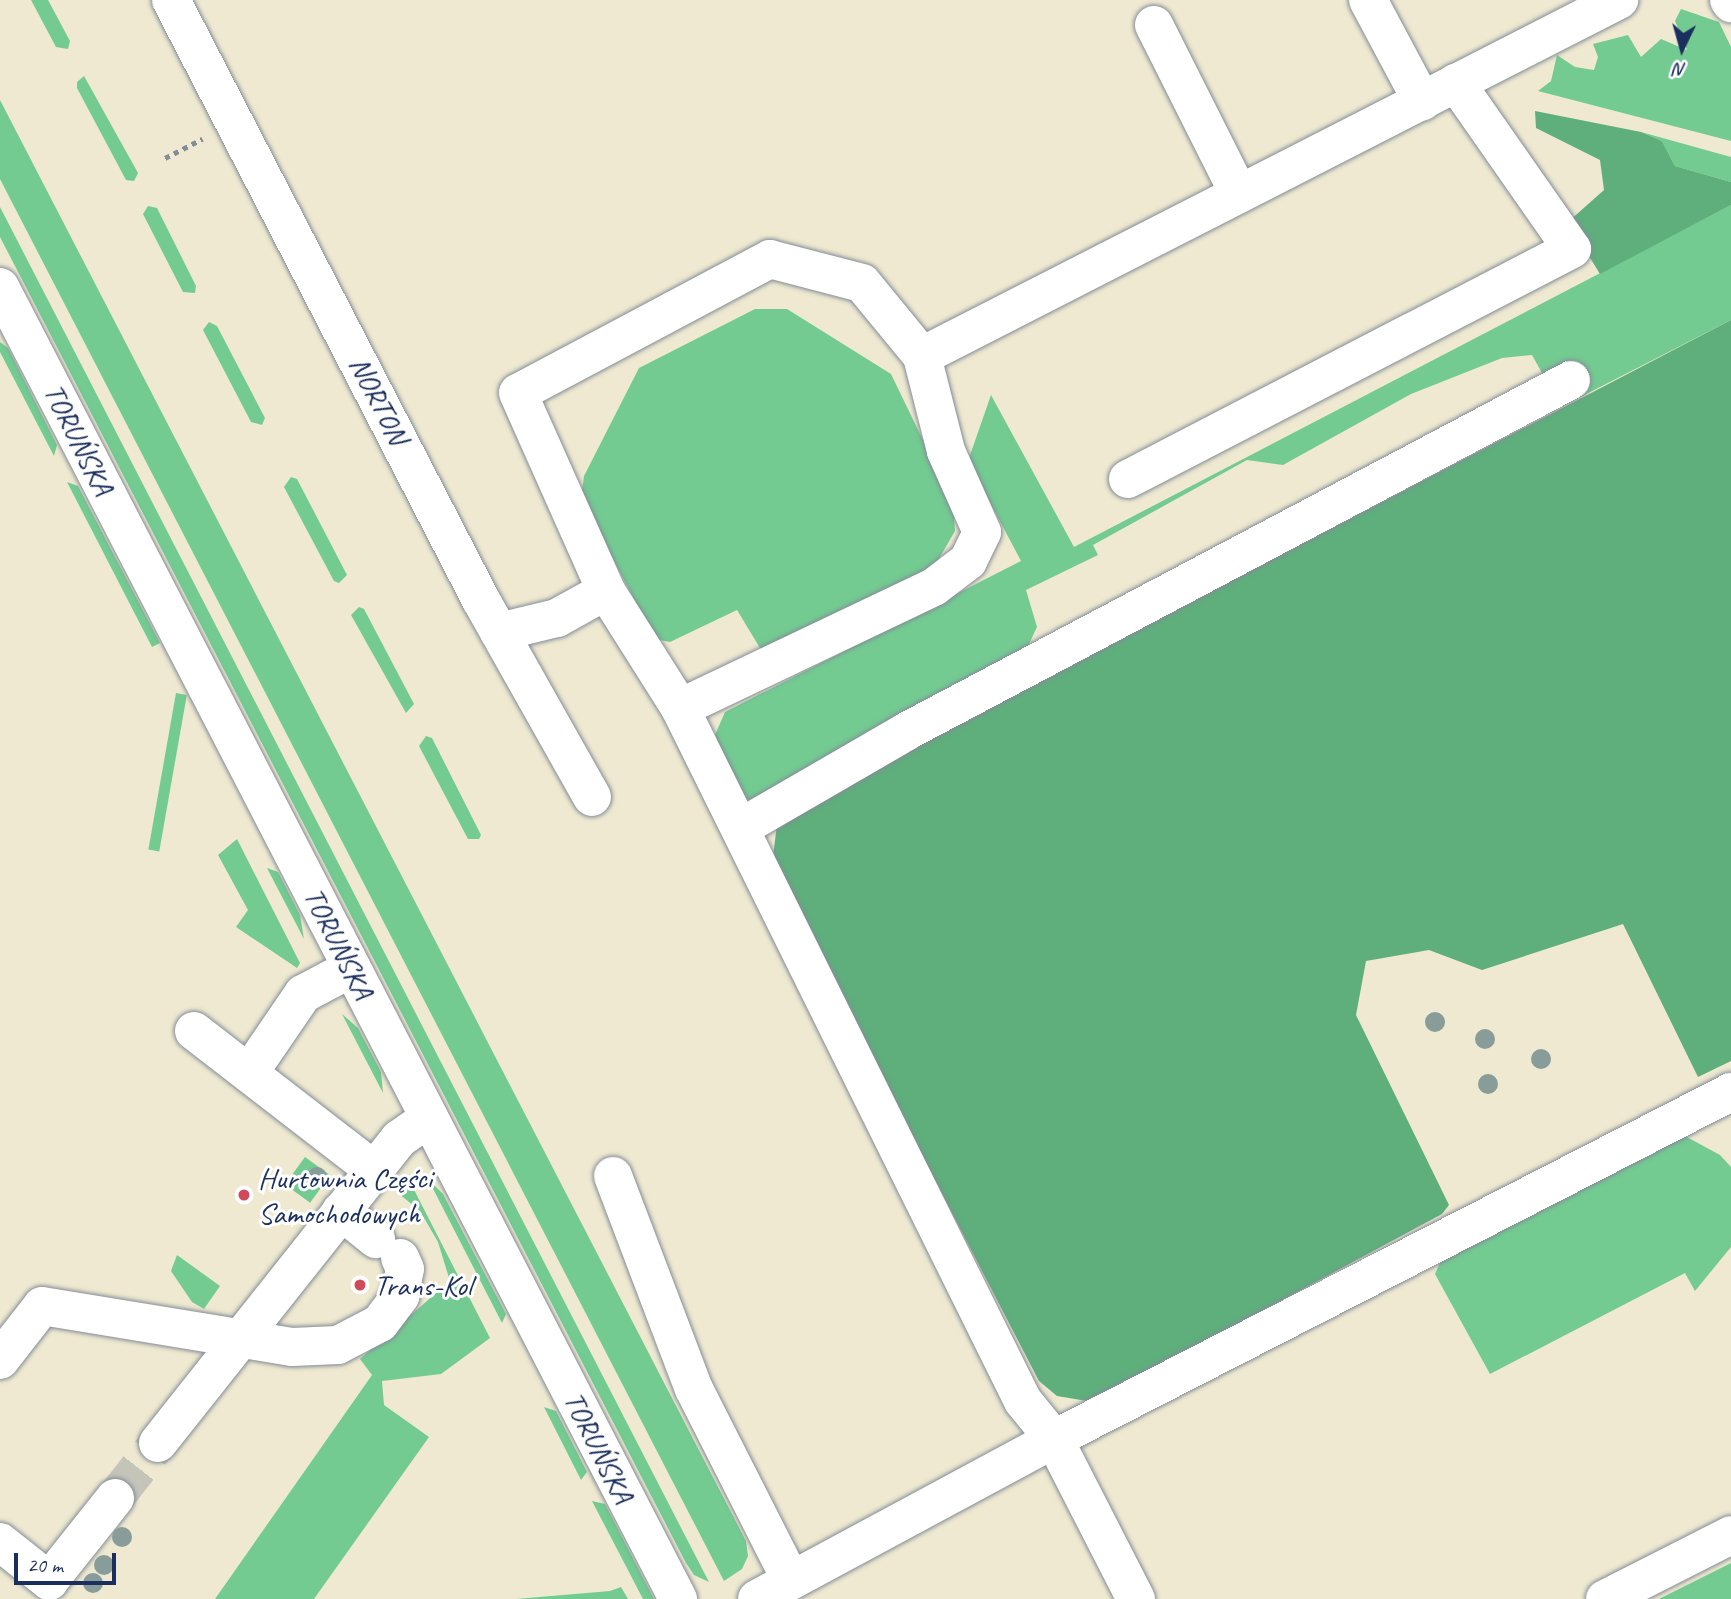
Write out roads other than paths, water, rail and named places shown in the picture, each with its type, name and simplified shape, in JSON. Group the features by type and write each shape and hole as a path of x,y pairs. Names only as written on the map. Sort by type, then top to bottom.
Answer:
{"street":[{"name":"NORTON","path":"171,0 499,632 592,797"},
{"path":"1368,0 1422,101"},
{"path":"922,356 1619,0"},
{"path":"1154,25 1239,194"},
{"path":"1128,479 1572,249 1456,83"},
{"path":"680,708 934,587 968,561 982,532 946,451 922,356 862,283 770,259 519,393 606,591 680,708 1023,1401 1054,1439 1136,1599"},
{"name":"TORUŃSKA","path":"0,289 678,1599"},
{"path":"740,828 919,724 1570,380"},
{"path":"499,632 557,618 606,591"},
{"path":"249,1073 303,994 352,968"},
{"path":"194,1031 374,1170"},
{"path":"757,1599 1054,1439 1727,1103"},
{"path":"158,1443 399,1139 429,1118"},
{"path":"612,1176 694,1389 791,1580"},
{"path":"0,1360 42,1306 292,1347 338,1345 380,1324 400,1296 405,1269 388,1248 341,1211"},
{"path":"0,1542 49,1581 115,1497"},
{"path":"1605,1599 1731,1535"}],"tunnel":[{"path":"115,1498 158,1443"}],"place":[{"name":"Hurtownia Części Samochodowych","path":"244,1195"},
{"name":"Trans-Kol","path":"360,1285"}]}
